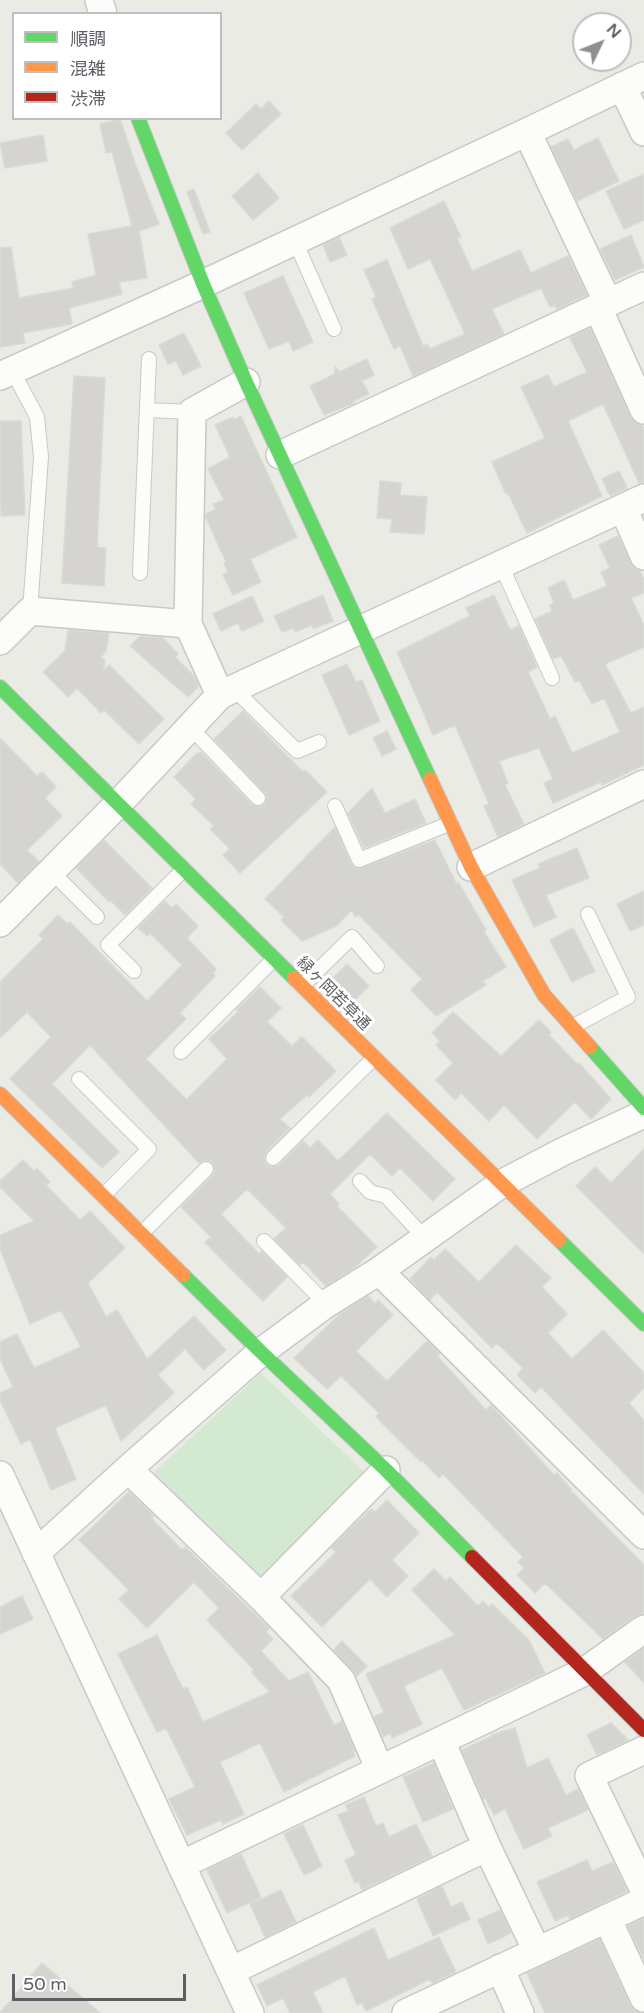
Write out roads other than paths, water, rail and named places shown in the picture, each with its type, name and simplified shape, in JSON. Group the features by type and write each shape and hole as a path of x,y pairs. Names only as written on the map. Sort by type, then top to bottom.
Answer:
{"street":[{"path":"6,373 203,284 633,81 644,132"},
{"path":"139,120 203,284 246,382 471,867 544,994 644,1108"},
{"path":"527,132 603,305 644,410"},
{"path":"280,455 644,286"},
{"path":"227,692 188,624 192,412 246,382"},
{"path":"4,910 51,872 190,727 227,692 633,503 644,556"},
{"path":"0,641 30,611 188,624"},
{"name":"緑ヶ岡若草通","path":"0,687 644,1324"},
{"path":"471,867 644,784"},
{"path":"0,1094 261,1352 386,1470 644,1730"},
{"path":"36,1553 261,1352 326,1304 379,1271 501,1184 564,1151 644,1114"},
{"path":"379,1271 644,1535"},
{"path":"128,1469 261,1598 341,1680 380,1770"},
{"path":"261,1598 386,1470"},
{"path":"0,1475 250,2013"},
{"path":"181,1865 584,1672 644,1629"},
{"path":"441,1740 537,1951"},
{"path":"644,1750 589,1776 644,1890"},
{"path":"231,1971 488,1847"},
{"path":"406,2013 644,1901"},
{"path":"607,1918 644,1998"},
{"path":"500,1968 520,2013"}],"lane":[{"path":"295,241 334,329"},
{"path":"140,573 149,359"},
{"path":"6,373 37,417 41,457 30,611"},
{"path":"147,410 192,412"},
{"path":"501,565 552,678"},
{"path":"227,692 297,751 319,742"},
{"path":"190,727 258,798"},
{"path":"335,806 359,860 451,823"},
{"path":"134,971 108,945 184,869"},
{"path":"51,872 97,917"},
{"path":"572,1027 628,998 588,914"},
{"path":"302,987 352,937 377,966"},
{"path":"181,1052 274,959"},
{"path":"273,1158 374,1058"},
{"path":"79,1079 149,1149 103,1196"},
{"path":"141,1233 206,1169"},
{"path":"360,1181 370,1192 386,1196 425,1238"},
{"path":"264,1241 326,1304"}]}
